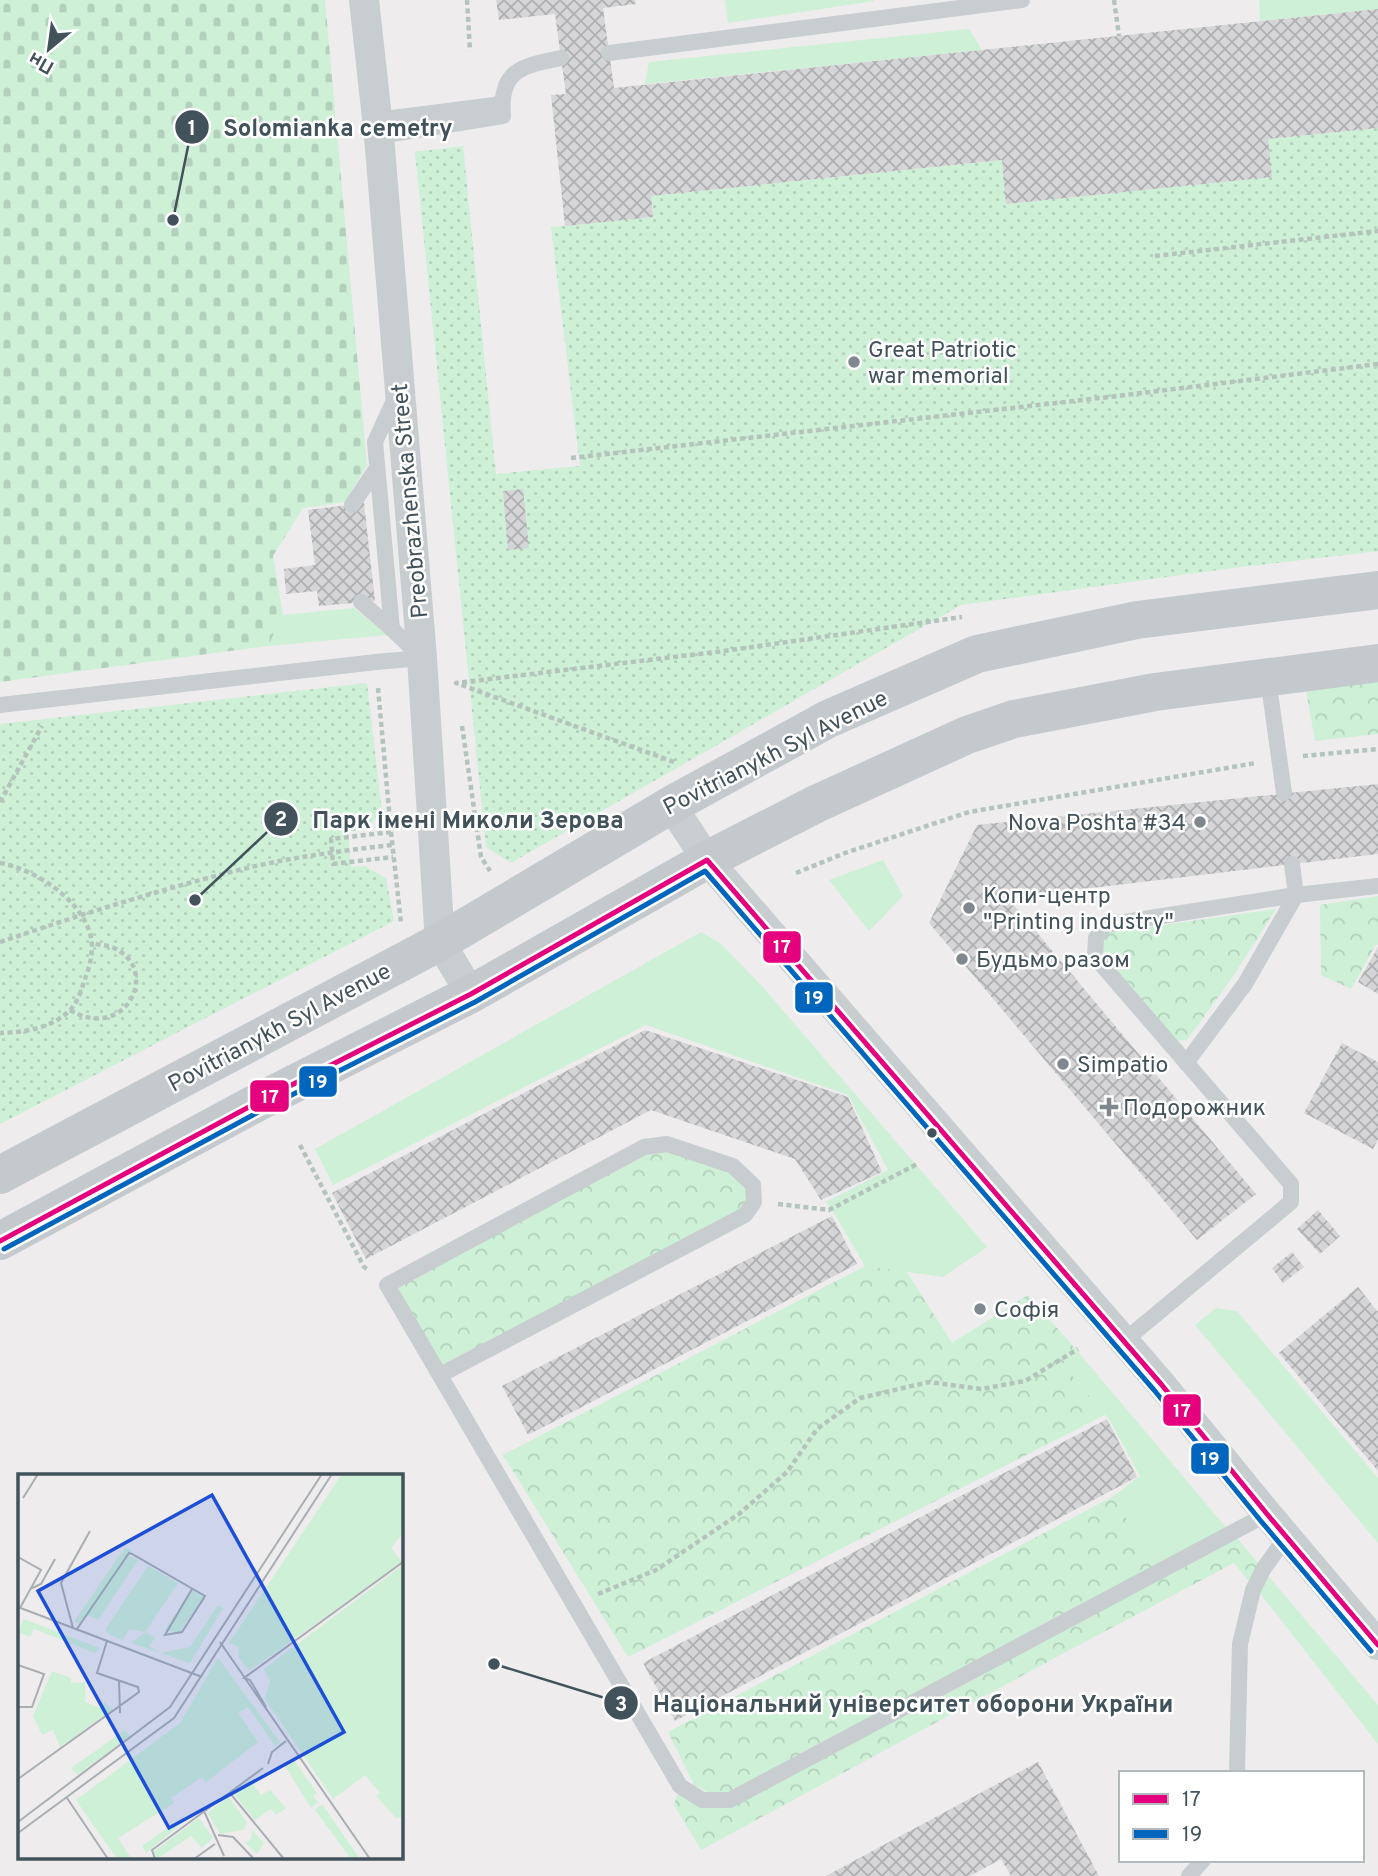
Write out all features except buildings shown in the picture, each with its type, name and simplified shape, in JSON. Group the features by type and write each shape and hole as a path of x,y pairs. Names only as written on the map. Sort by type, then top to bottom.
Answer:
{"main road":[{"name":"Povitrianykh Syl Avenue","path":"0,1175 440,942 671,805 828,719 977,654 1137,620 1378,590"},
{"path":"0,1241 260,1101 471,994 708,860 816,804 967,735 1014,719 1155,692 1378,663"}],"street":[{"name":"Preobrazhenska Street","path":"363,0 378,128 422,658 440,942 471,994"},
{"path":"671,805 708,860 1161,1384 1378,1645"}],"lane":[{"path":"890,0 893,17"},
{"path":"609,52 1021,0"},
{"path":"378,128 503,116 502,104 507,84 519,69 561,58"},
{"path":"392,629 375,442 399,389"},
{"path":"352,505 377,468"},
{"path":"361,602 422,658"},
{"path":"0,705 422,658"},
{"path":"1268,678 1284,793"},
{"path":"1186,1063 1245,984 1296,895 1292,864"},
{"path":"1124,1341 1291,1202 1291,1184 1095,957 1096,938 1105,925 1296,895 1378,886"},
{"path":"440,1375 745,1214 754,1202 753,1185 733,1166 667,1144 644,1147 387,1285 680,1786 702,1800 730,1800 1267,1514"},
{"path":"1237,1771 1240,1644 1253,1590 1264,1568 1286,1537"},
{"path":"1189,1876 1201,1862"}],"path":[{"path":"467,0 470,51"},
{"path":"1114,0 1119,36"},
{"path":"1154,256 1378,231"},
{"path":"571,458 1378,364"},
{"path":"678,764 456,683 724,652 962,617"},
{"path":"376,662 401,931"},
{"path":"0,802 58,698"},
{"path":"796,873 845,853 969,813 1279,759 1378,749"},
{"path":"391,832 331,839 332,852 334,864 393,857"},
{"path":"0,942 81,915 236,870 332,852 392,845"},
{"path":"0,863 12,865 47,882 69,900 81,915 92,943 89,967 78,998 70,1010 49,1024 25,1032 0,1033"},
{"path":"70,1010 82,1017 103,1019 120,1012 132,999 136,976 128,958 113,947 92,943"},
{"path":"300,1145 364,1267 387,1285"},
{"path":"754,1202 829,1210 919,1163"},
{"path":"573,1604 656,1570 739,1514 787,1472 817,1429 860,1398 929,1382 981,1389 1025,1381 1078,1349"}],"green space":[{"path":"0,0 325,0 367,465 345,502 303,508 273,556 283,615 268,646 0,682"},
{"path":"725,0 874,0 874,1 728,23"},
{"path":"1259,0 1378,0 1378,9 1260,21"},
{"path":"969,29 982,50 645,84 649,62"},
{"path":"1378,128 1378,551 961,605 511,863 486,847 415,152 463,146 496,474 580,466 551,227 653,217 651,196 1002,160 1007,204 1271,177 1268,139"},
{"path":"354,608 387,635 268,646 283,615"},
{"path":"1378,681 1378,734 1315,741 1306,690"},
{"path":"367,683 382,811 366,829 348,832 351,867 365,866 386,878 394,921 0,1124 0,724"},
{"path":"883,860 903,896 869,931 829,880"},
{"path":"1378,896 1378,945 1376,944 1351,989 1321,975 1320,905"},
{"path":"1276,909 1232,978 1187,1040 1174,1041 1102,956 1103,941 1109,931"},
{"path":"701,932 720,943 761,985 987,1247 943,1277 865,1266 826,1202 888,1170 848,1095 646,1025 333,1185 315,1149"},
{"path":"664,1148 729,1170 748,1186 749,1200 742,1212 442,1369 393,1288 644,1152"},
{"path":"865,1266 907,1272 952,1343 1028,1295 1079,1353 1062,1364 1105,1415 628,1657 503,1455"},
{"path":"1216,1308 1237,1311 1378,1478 1378,1543 1195,1325"},
{"path":"1079,1353 1229,1531 1160,1568 1112,1497 1140,1476 1109,1419 1061,1364"},
{"path":"1112,1497 1160,1568 735,1791 711,1794 694,1785 668,1732"},
{"path":"1234,1534 1262,1568 1252,1585 1234,1563 701,1850 674,1805 679,1788 730,1804"},
{"path":"1264,1571 1378,1705 1378,1744 1256,1588"}],"transit line":[{"name":"17","path":"0,1241 260,1101 471,994 707,860 1161,1384 1378,1645"},
{"name":"19","path":"4,1249 264,1109 475,1002 705,871 1154,1390 1371,1651"}],"place":[{"name":"Solomianka cemetry","path":"173,220"},
{"name":"Great Patriotic war memorial","path":"854,362"},
{"name":"Nova Poshta #34","path":"1200,822"},
{"name":"Парк імені Миколи Зерова","path":"195,900"},
{"name":"Копи-центр \"Printing industry\"","path":"969,908"},
{"name":"Будьмо разом","path":"962,959"},
{"name":"Simpatio","path":"1063,1064"},
{"name":"Подорожник","path":"1109,1107"},
{"name":"Софія","path":"980,1309"},
{"name":"Національний університет оборони України","path":"494,1664"}]}
